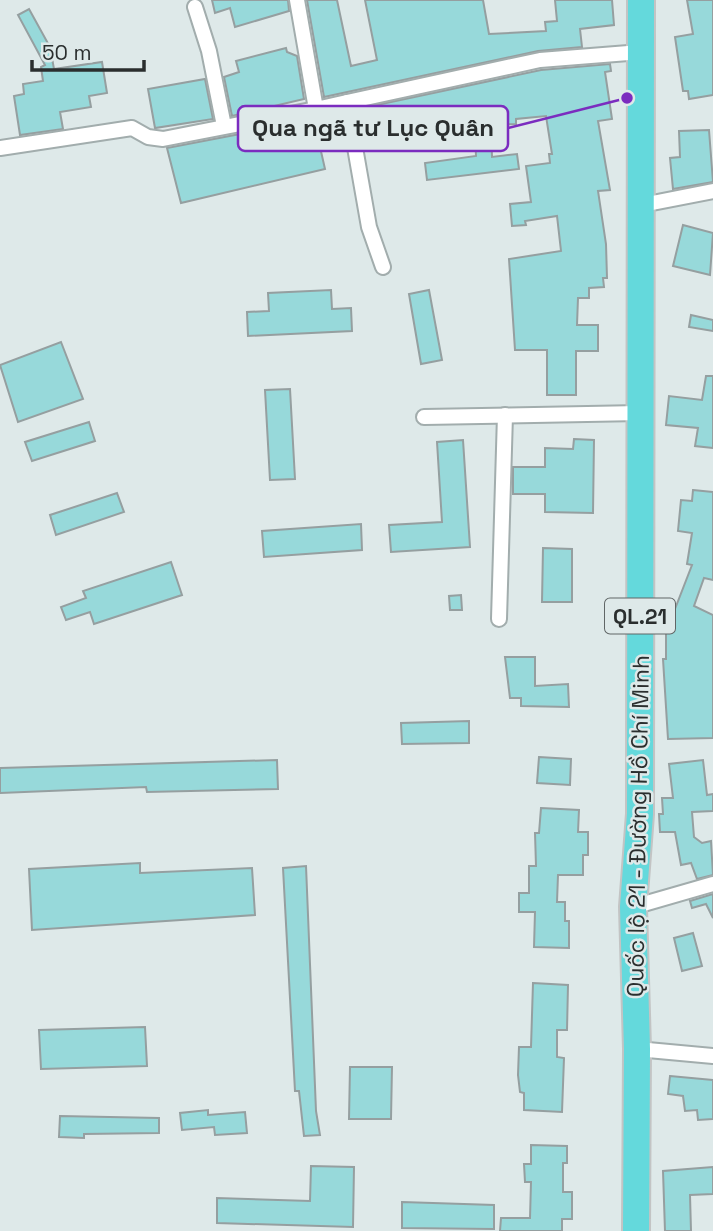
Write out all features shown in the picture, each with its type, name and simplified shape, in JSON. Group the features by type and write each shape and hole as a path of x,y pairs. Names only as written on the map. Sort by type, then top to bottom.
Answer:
{"highway":[{"name":"Quốc lộ 21 - Đường Hồ Chí Minh","path":"636,1231 638,1048 633,907 640,814 641,0"}],"street":[{"path":"297,0 316,108"},
{"path":"195,7 209,51 224,126"},
{"path":"0,146 132,128 148,137 163,139 540,61 641,52"},
{"path":"347,102 367,216 383,267"},
{"path":"642,205 713,191"},
{"path":"424,417 640,413"},
{"path":"499,619 505,415"},
{"path":"633,907 713,884"},
{"path":"638,1048 713,1056"}],"building":[{"path":"212,0 288,0 289,11 235,27 230,8 215,13"},
{"path":"307,0 337,0 351,66 377,60 365,0 483,0 489,34 546,31 545,22 557,21 555,0 612,0 614,25 580,29 582,47 538,51 324,97"},
{"path":"687,0 713,0 713,95 689,99 688,91 683,91 675,37 693,34"},
{"path":"29,9 50,47 54,69 102,62 107,93 89,96 91,107 60,112 63,129 20,135 14,96 24,94 23,84 43,81 41,67 45,65 18,15"},
{"path":"286,48 287,52 297,56 304,99 232,116 224,77 239,72 236,61"},
{"path":"610,64 611,71 605,72 612,119 598,121 610,190 598,191 606,244 607,278 603,278 604,287 589,288 589,298 578,298 577,325 598,325 598,351 576,351 576,395 547,395 547,350 515,350 509,259 561,251 557,216 512,226 510,204 531,202 526,166 550,163 549,154 552,154 546,116 516,119 516,124 491,125 492,157 517,154 519,169 427,180 425,163 476,156 475,133 464,134 463,127 425,133 426,139 386,147 383,137 372,140 367,120 360,121 358,109 541,70"},
{"path":"205,79 213,119 155,128 148,89"},
{"path":"339,114 344,138 340,138 340,144 320,147 325,169 181,203 167,148 297,123 298,126 325,121 324,117"},
{"path":"709,130 713,182 673,189 670,158 680,157 679,131"},
{"path":"683,225 713,233 710,275 673,266"},
{"path":"331,290 332,309 351,308 352,331 248,336 247,312 269,311 268,293"},
{"path":"429,290 442,360 421,364 409,294"},
{"path":"691,315 713,320 713,331 689,327"},
{"path":"61,342 83,399 18,422 0,365"},
{"path":"706,376 713,376 713,448 695,446 698,428 666,425 669,396 702,400"},
{"path":"290,389 295,479 270,480 265,390"},
{"path":"89,422 95,441 32,461 25,442"},
{"path":"574,439 594,440 593,513 545,512 545,494 513,494 513,467 545,467 545,448 573,449"},
{"path":"463,440 470,547 391,552 389,525 442,522 437,442"},
{"path":"693,490 713,492 713,580 704,578 694,606 713,615 713,738 668,739 663,659 666,659 666,614 673,614 692,565 687,564 692,533 678,531 681,500 692,501"},
{"path":"117,493 124,512 56,535 50,515"},
{"path":"361,524 362,550 264,557 262,531"},
{"path":"543,548 572,549 572,602 542,602"},
{"path":"171,562 182,595 94,624 90,612 66,620 61,607 86,598 83,591"},
{"path":"461,595 462,610 450,610 449,596"},
{"path":"505,657 535,657 535,686 568,684 569,707 521,706 521,698 510,698"},
{"path":"469,721 469,743 402,744 401,723"},
{"path":"539,757 571,759 570,785 537,783"},
{"path":"277,760 278,789 147,792 146,787 0,793 0,768"},
{"path":"703,760 707,795 713,794 713,811 692,812 694,837 702,843 711,841 713,875 697,879 691,863 681,865 675,832 660,832 659,814 663,814 662,798 673,798 669,764"},
{"path":"541,808 579,810 578,832 588,832 588,855 583,855 583,875 558,875 557,902 565,902 565,921 569,921 569,948 534,947 535,912 519,912 519,893 529,893 529,866 536,866 535,833 539,833"},
{"path":"140,863 140,873 252,868 255,915 32,930 29,869"},
{"path":"306,866 316,1111 320,1135 304,1136 299,1091 295,1091 283,868"},
{"path":"713,894 713,918 706,904 692,908 690,901"},
{"path":"693,933 702,966 682,971 674,938"},
{"path":"533,983 568,985 567,1030 557,1030 557,1057 564,1058 562,1112 524,1110 524,1093 520,1092 518,1075 519,1047 531,1047"},
{"path":"145,1027 147,1066 41,1069 39,1030"},
{"path":"350,1067 392,1067 391,1119 349,1119"},
{"path":"670,1076 713,1080 713,1119 698,1120 697,1110 685,1111 683,1096 668,1094"},
{"path":"208,1110 208,1115 245,1112 247,1133 215,1135 214,1127 182,1130 180,1113"},
{"path":"60,1116 159,1118 159,1133 59,1137"},
{"path":"531,1145 567,1146 567,1163 563,1163 563,1192 572,1192 572,1219 562,1219 562,1231 500,1231 501,1218 530,1218 531,1182 525,1182 524,1164 531,1164"},
{"path":"311,1166 354,1167 353,1227 217,1223 217,1198 310,1201"},
{"path":"713,1167 713,1194 690,1195 691,1231 665,1231 663,1171"},
{"path":"402,1202 494,1205 494,1229 402,1228"}],"place":[{"name":"Qua ngã tư Lục Quân","path":"627,98"}]}
